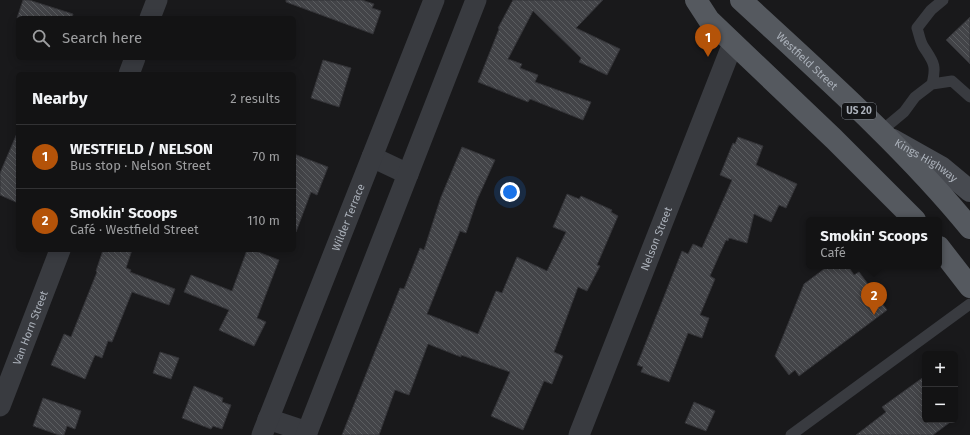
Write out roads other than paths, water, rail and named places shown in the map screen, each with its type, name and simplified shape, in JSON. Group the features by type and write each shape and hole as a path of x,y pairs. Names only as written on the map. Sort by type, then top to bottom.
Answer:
{"main road":[{"path":"696,0 709,20 834,139 912,217"},
{"name":"Westfield Street","path":"741,0 880,132 968,223"},
{"name":"Kings Highway","path":"880,132 941,167 970,191"},
{"path":"942,251 970,287"}],"street":[{"path":"151,16 157,0"},
{"name":"Wilder Terrace","path":"265,427 434,0"},
{"path":"265,427 307,434 476,0"},
{"name":"Nelson Street","path":"579,435 733,43"},
{"path":"130,72 134,60"},
{"path":"372,157 408,174"},
{"name":"Van Horn Street","path":"0,406 59,252"}],"lane":[{"path":"932,84 935,72 932,58 923,45 917,28 931,10 942,0"},
{"path":"880,132 904,112 915,97 932,84 952,81 970,97"},
{"path":"791,435 970,304"}],"place":[{"name":"WESTFIELD / NELSON","path":"708,57"},
{"name":"Smokin' Scoops","path":"874,315"}]}
